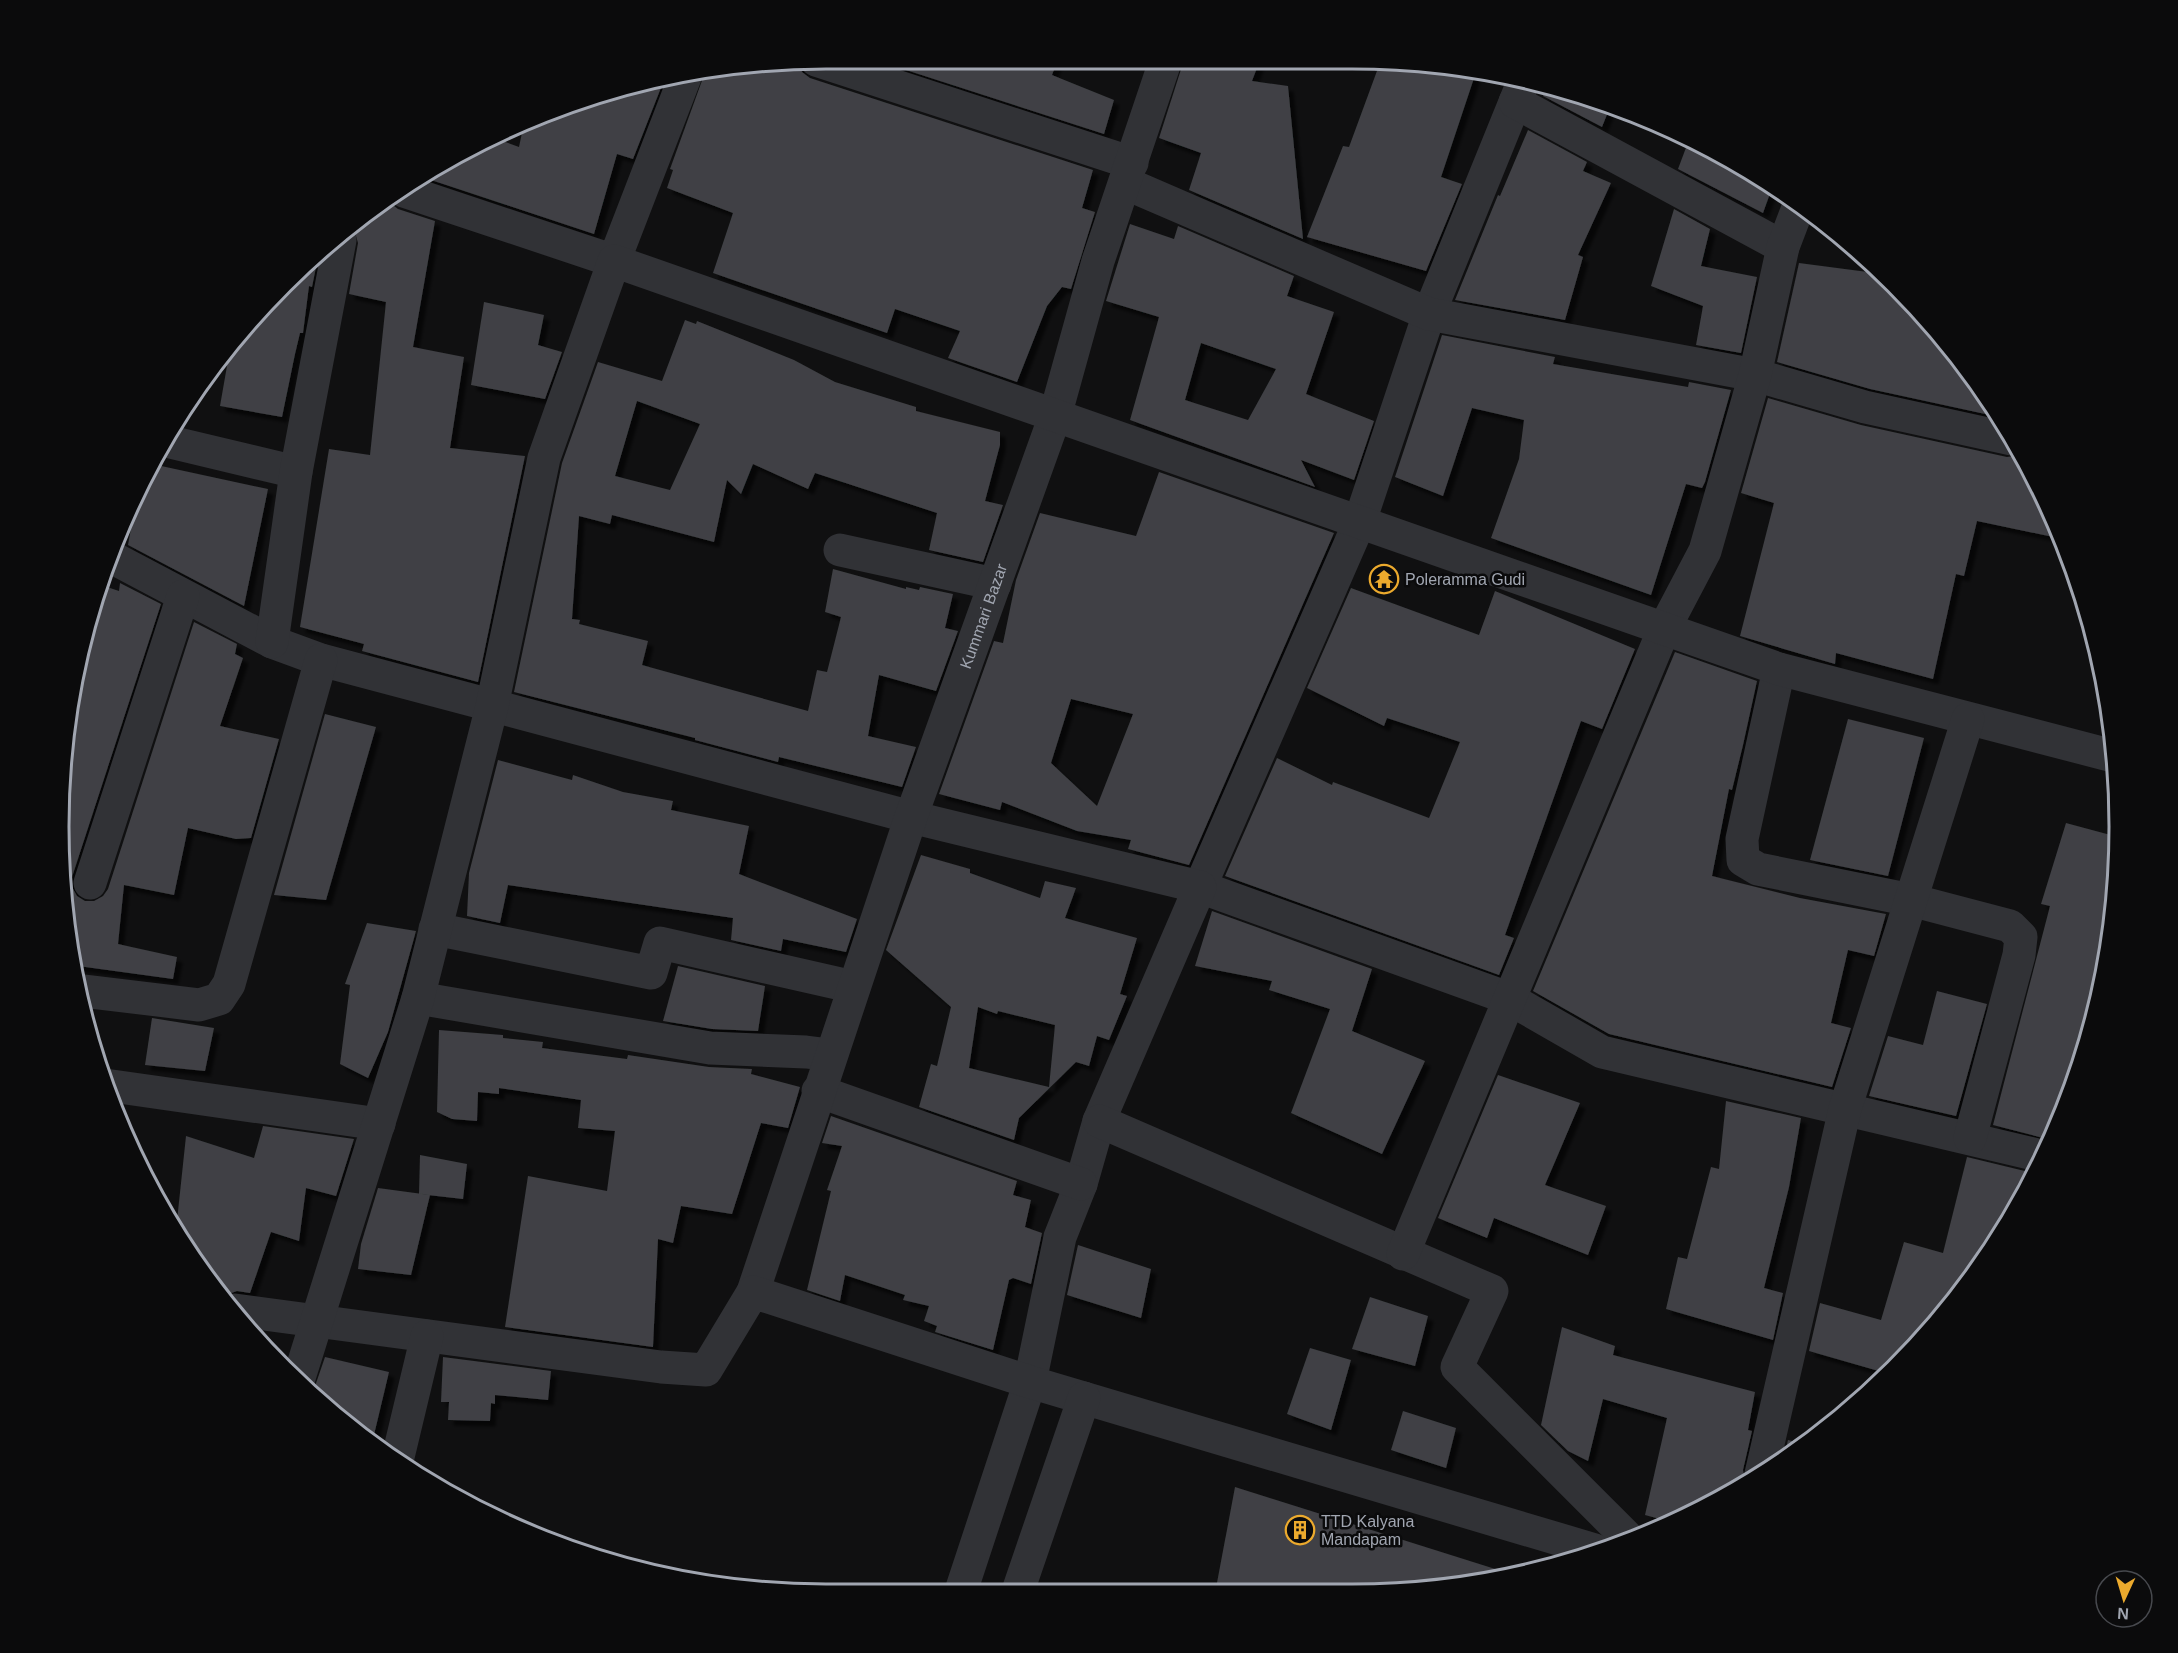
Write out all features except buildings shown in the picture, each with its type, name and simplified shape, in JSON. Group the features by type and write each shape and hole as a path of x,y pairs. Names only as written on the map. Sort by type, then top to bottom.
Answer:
{"street":[{"path":"841,69 1128,173 1429,314 1755,375 1865,407 2001,437"},
{"name":"Kummari Bazar","path":"427,1336 661,1367 706,1370 753,1292 911,817 1055,416 1098,261 1163,69"},
{"path":"301,1371 417,998 492,706 544,458 614,261 683,83"},
{"path":"963,1584 1030,1382 1060,1237 1081,1184 1099,1121 1360,520 1429,314 1520,91 1783,247"},
{"path":"411,193 614,261 1360,520 1779,669 2105,754"},
{"path":"1403,1254 1664,629 1706,551 1755,375 1783,247 1796,214"},
{"path":"272,642 296,472 339,248"},
{"path":"173,443 296,472"},
{"path":"840,550 995,584"},
{"path":"118,561 272,642 321,660 911,817 1200,887 1508,998 1602,1052 2034,1154"},
{"path":"90,884 183,596"},
{"path":"88,992 199,1005 219,999 229,984 321,660"},
{"path":"1779,669 1742,839 1743,860 1758,869 1911,900 2010,926 2021,938 2019,955 1970,1138"},
{"path":"1764,1461 1845,1109 1968,719"},
{"path":"435,930 651,973 660,943 854,987"},
{"path":"417,998 710,1048 830,1055"},
{"path":"116,1088 379,1124"},
{"path":"818,1091 1081,1184"},
{"path":"1099,1121 1492,1291 1457,1367 1623,1533"},
{"path":"753,1292 1030,1382 1585,1547"},
{"path":"245,1311 427,1336 399,1451"},
{"path":"1020,1584 1084,1398"}],"place":[{"name":"Poleramma Gudi","path":"1384,579"},
{"name":"TTD Kalyana Mandapam","path":"1300,1530"}]}
